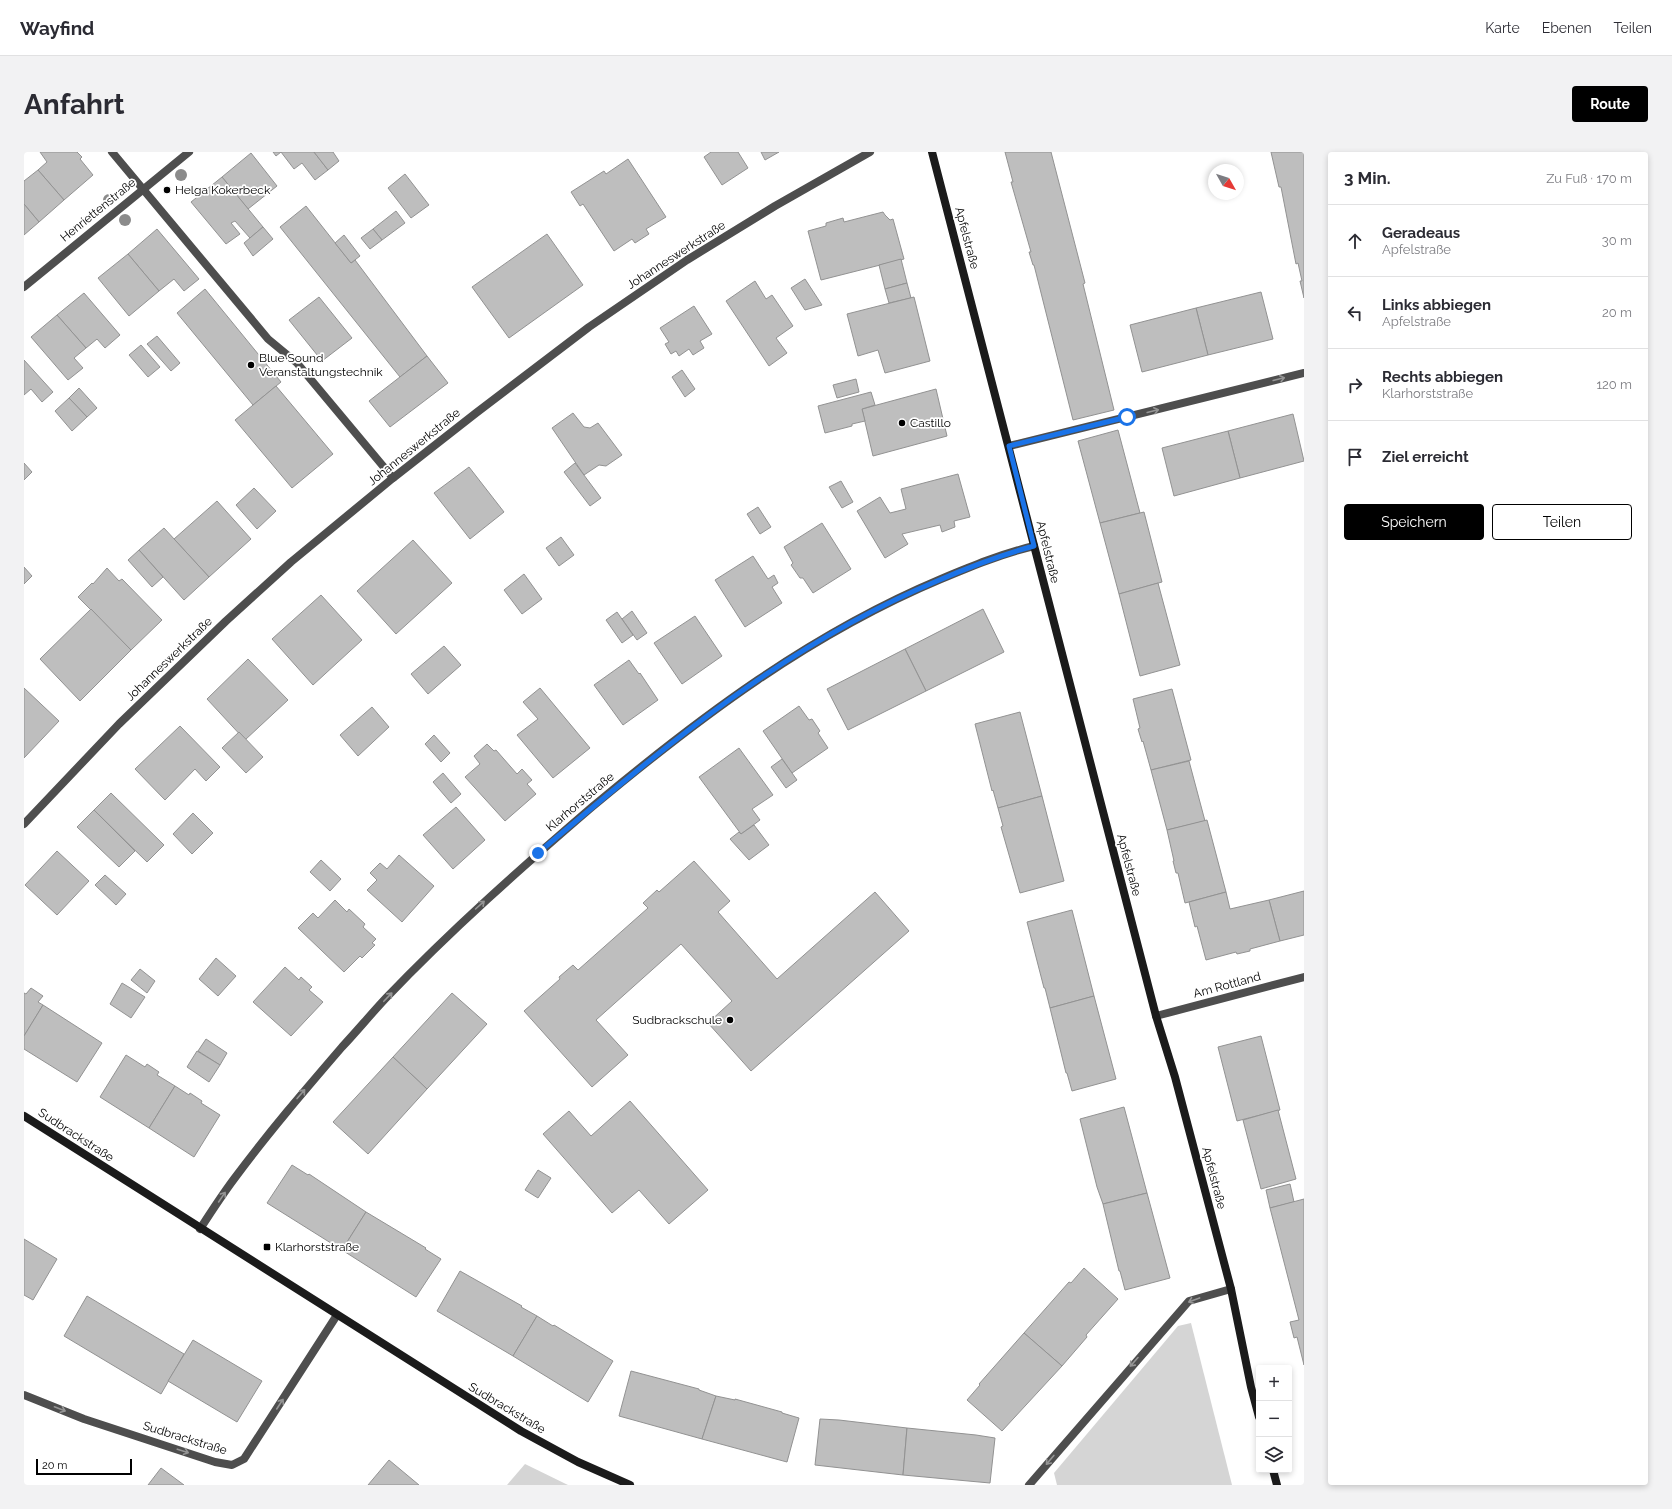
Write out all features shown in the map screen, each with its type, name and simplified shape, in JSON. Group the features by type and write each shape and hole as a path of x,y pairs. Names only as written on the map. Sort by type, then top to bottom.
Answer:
{"street":[{"path":"112,152 268,339 297,363 393,478"},
{"name":"Henriettenstraße","path":"24,287 189,152"},
{"name":"Johanneswerkstraße","path":"24,824 119,724 226,621 291,562 476,412 589,327 673,269 776,206 870,152"},
{"name":"Apfelstraße","path":"932,152 1156,1016 1175,1077 1231,1290 1256,1406"},
{"path":"1009,446 1304,373"},
{"name":"Klarhorststraße","path":"200,1229 234,1179 298,1097 385,999 479,906 538,853 642,765 740,692 801,650 853,621 912,591 986,560 1034,546"},
{"name":"Am Rottland","path":"1156,1016 1304,977"},
{"name":"Sudbrackstraße","path":"24,1116 200,1229 521,1431 578,1462 630,1485"},
{"path":"1029,1485 1129,1368 1189,1301 1231,1290"},
{"name":"Sudbrackstraße","path":"24,1395 84,1418 215,1462 232,1465 244,1459 338,1315"},
{"path":"1274,1473 1277,1485"}],"shaded area":[{"path":"1191,1323 1232,1485 1057,1485 1054,1473 1178,1326"},
{"path":"525,1464 568,1485 507,1485"}],"building":[{"path":"40,152 77,152 82,157 80,159 93,175 64,200 38,170 47,162"},
{"path":"273,152 281,152 276,156"},
{"path":"281,152 314,152 328,170 315,180 302,163 294,169"},
{"path":"314,152 333,152 339,161 328,170"},
{"path":"711,152 738,152 748,168 722,185 704,157"},
{"path":"761,152 779,152 765,160"},
{"path":"1005,152 1051,152 1085,283 1083,284 1114,410 1073,420 1034,265 1029,252 1031,252 1011,182 1013,182"},
{"path":"1271,152 1304,152 1304,298 1300,281 1302,281 1298,263 1296,264 1281,187 1279,187"},
{"path":"251,153 277,186 248,209 222,177"},
{"path":"628,159 666,217 646,229 649,234 635,243 632,239 614,251 583,204 580,206 571,192 604,171 606,174"},
{"path":"38,170 64,200 39,222 24,204 24,181"},
{"path":"405,174 429,205 411,218 388,188"},
{"path":"222,177 263,227 250,238 235,221 231,223 240,234 226,244 191,202"},
{"path":"24,204 39,222 24,235"},
{"path":"306,206 351,263 355,260 427,356 400,377 280,227"},
{"path":"396,211 405,223 382,240 373,229"},
{"path":"883,212 890,220 893,219 904,259 821,280 808,231 826,226 826,223 843,218 844,222"},
{"path":"263,227 273,239 253,256 244,243"},
{"path":"157,229 199,279 184,291 174,279 159,291 128,254"},
{"path":"373,229 382,240 370,249 361,238"},
{"path":"547,234 583,285 509,338 472,287"},
{"path":"344,235 360,256 351,263 335,243"},
{"path":"128,254 159,291 129,316 98,278"},
{"path":"901,259 907,283 885,289 879,265"},
{"path":"805,279 822,305 805,310 791,288"},
{"path":"755,281 766,299 772,295 793,326 776,338 787,353 769,366 726,301"},
{"path":"907,283 911,298 889,303 885,289"},
{"path":"205,289 281,382 253,405 177,313"},
{"path":"1261,292 1273,339 1208,355 1196,308"},
{"path":"84,293 120,335 105,348 97,339 86,348 57,315"},
{"path":"319,297 352,338 322,361 289,320"},
{"path":"914,297 930,361 885,373 878,350 858,356 847,314"},
{"path":"694,306 712,334 700,341 704,348 693,355 689,349 679,356 676,351 671,354 665,344 669,342 660,328"},
{"path":"1196,308 1208,355 1142,372 1130,325"},
{"path":"57,315 86,348 74,358 83,368 68,380 31,337"},
{"path":"157,336 180,363 171,371 147,344"},
{"path":"141,345 160,367 148,377 129,355"},
{"path":"427,356 448,383 390,427 369,401"},
{"path":"24,360 53,392 42,402 31,389 24,395"},
{"path":"682,370 695,389 685,397 672,377"},
{"path":"856,379 859,392 837,398 833,385"},
{"path":"276,386 333,454 292,488 235,420"},
{"path":"79,388 97,408 87,417 69,398"},
{"path":"936,389 947,436 873,456 862,409"},
{"path":"871,392 875,405 862,409 865,421 825,433 818,406"},
{"path":"69,398 87,417 72,431 55,411"},
{"path":"573,413 584,427 590,428 598,423 622,455 606,466 599,465 584,475 552,428"},
{"path":"1293,414 1304,461 1240,478 1228,431"},
{"path":"1118,430 1140,513 1100,523 1078,441"},
{"path":"1228,431 1240,478 1174,496 1162,448"},
{"path":"24,463 32,472 24,480"},
{"path":"575,463 601,498 590,506 564,472"},
{"path":"469,467 504,512 470,539 434,493"},
{"path":"958,474 970,517 954,521 955,527 942,532 940,525 902,534 908,544 885,558 857,511 880,497 890,513 906,509 901,489"},
{"path":"841,481 853,502 842,508 829,487"},
{"path":"254,488 276,511 257,529 236,505"},
{"path":"217,501 251,539 209,577 174,539"},
{"path":"758,507 771,527 760,534 747,514"},
{"path":"1144,512 1162,582 1119,594 1100,523"},
{"path":"822,523 851,569 813,593 803,578 800,578 791,565 793,563 784,547"},
{"path":"164,528 209,577 184,600 139,550"},
{"path":"561,537 574,555 559,566 546,548"},
{"path":"413,540 452,583 396,634 357,591"},
{"path":"139,550 163,577 152,587 128,560"},
{"path":"753,556 768,579 774,575 778,583 772,587 782,603 745,627 715,580"},
{"path":"24,567 32,576 24,584"},
{"path":"107,568 119,581 122,579 162,620 131,650 78,597 92,583 93,584"},
{"path":"524,574 542,599 522,614 504,590"},
{"path":"1158,583 1180,665 1140,676 1119,594"},
{"path":"321,595 362,640 313,685 272,639"},
{"path":"91,609 131,650 80,701 40,659"},
{"path":"983,609 1004,652 926,691 905,649"},
{"path":"632,611 647,633 637,640 622,619"},
{"path":"617,612 633,635 622,643 606,620"},
{"path":"695,616 722,656 682,684 654,643"},
{"path":"444,646 461,665 428,694 411,674"},
{"path":"905,649 926,691 848,730 827,689"},
{"path":"248,659 288,700 245,740 207,699"},
{"path":"629,660 639,674 640,673 658,700 623,725 594,685"},
{"path":"24,688 59,721 24,758"},
{"path":"540,688 590,748 553,778 517,735 538,719 523,702"},
{"path":"1172,689 1191,760 1151,770 1138,729 1140,728 1133,699"},
{"path":"799,706 809,720 812,719 820,731 818,733 828,748 792,773 763,731"},
{"path":"372,707 389,727 358,756 340,735"},
{"path":"1020,712 1042,796 998,808 993,790 992,791 975,724"},
{"path":"180,726 220,767 206,781 195,769 165,800 135,769"},
{"path":"239,732 263,757 246,773 222,748"},
{"path":"434,735 450,753 441,762 425,744"},
{"path":"487,744 494,751 496,750 517,774 522,769 532,780 527,784 536,794 505,821 465,777 480,764 474,756"},
{"path":"739,748 773,795 752,809 760,820 741,834 699,777"},
{"path":"782,759 797,780 786,788 771,767"},
{"path":"1189,761 1205,821 1167,830 1151,770"},
{"path":"443,773 461,794 451,803 433,782"},
{"path":"111,793 164,845 147,862 94,810"},
{"path":"1042,796 1064,881 1020,893 1001,827 1003,826 998,808"},
{"path":"456,807 485,840 453,869 423,835"},
{"path":"94,810 135,851 119,867 77,827"},
{"path":"193,813 213,833 192,854 173,834"},
{"path":"1207,820 1226,892 1185,903 1178,873 1176,873 1173,861 1167,830"},
{"path":"754,825 769,845 749,860 730,839 739,832 741,834"},
{"path":"57,851 89,881 57,915 25,885"},
{"path":"399,855 434,886 402,922 367,890 377,880 370,873 380,863 387,869"},
{"path":"321,860 341,879 330,891 310,872"},
{"path":"694,861 730,901 718,912 777,979 875,892 909,931 751,1071 708,1023 732,1001 681,944 596,1020 628,1055 592,1087 524,1011 560,979 559,977 573,965 578,970 648,908 643,903 657,890 659,892"},
{"path":"105,875 126,894 116,905 95,885"},
{"path":"1304,891 1304,935 1280,941 1269,900"},
{"path":"1226,892 1230,909 1269,900 1280,941 1250,949 1250,951 1237,954 1236,952 1206,960 1197,926 1195,927 1189,902"},
{"path":"335,900 347,912 349,909 365,924 363,927 376,939 372,943 375,945 362,958 360,956 344,972 298,928 313,913 318,918"},
{"path":"1072,910 1094,996 1050,1008 1027,922"},
{"path":"216,958 236,976 218,996 199,979"},
{"path":"285,967 299,980 301,977 312,987 309,990 323,1002 291,1036 253,1002"},
{"path":"140,969 155,981 147,993 131,980"},
{"path":"122,983 145,997 131,1018 110,1004"},
{"path":"31,988 43,996 38,1002 43,1005 24,1036 24,993 26,994"},
{"path":"452,993 487,1024 427,1089 393,1057"},
{"path":"1094,996 1116,1079 1072,1091 1050,1008"},
{"path":"43,1005 102,1043 77,1082 24,1049 24,1036"},
{"path":"1261,1036 1280,1110 1237,1121 1218,1047"},
{"path":"206,1039 227,1053 220,1065 198,1051"},
{"path":"197,1051 220,1065 209,1082 187,1067"},
{"path":"126,1055 145,1067 147,1064 159,1072 157,1075 175,1086 149,1128 100,1097"},
{"path":"393,1057 427,1089 368,1154 333,1122"},
{"path":"175,1086 189,1095 190,1093 202,1101 201,1103 220,1115 194,1157 149,1128"},
{"path":"630,1101 708,1190 669,1224 639,1190 612,1213 543,1134 569,1111 591,1136"},
{"path":"1124,1107 1147,1193 1103,1204 1097,1187 1080,1119"},
{"path":"1278,1110 1296,1179 1261,1189 1243,1120"},
{"path":"292,1165 308,1175 309,1174 366,1212 342,1250 267,1203"},
{"path":"538,1170 551,1178 538,1198 525,1190"},
{"path":"1290,1184 1294,1202 1270,1208 1266,1190"},
{"path":"1147,1193 1170,1278 1125,1290 1103,1204"},
{"path":"1304,1199 1304,1365 1297,1337 1294,1338 1290,1322 1299,1320 1270,1208"},
{"path":"366,1212 426,1248 425,1249 441,1259 416,1297 342,1250"},
{"path":"24,1239 57,1259 33,1300 24,1295"},
{"path":"1084,1268 1118,1299 1086,1335 1087,1337 1062,1366 1024,1333 1069,1282 1071,1283"},
{"path":"460,1271 537,1316 513,1356 437,1311"},
{"path":"87,1296 184,1354 161,1394 64,1336"},
{"path":"537,1316 613,1361 588,1402 513,1356"},
{"path":"1024,1333 1062,1366 1002,1431 967,1400 980,1385 979,1384"},
{"path":"193,1340 262,1381 237,1422 168,1381"},
{"path":"631,1371 699,1389 716,1396 702,1439 619,1416"},
{"path":"716,1396 735,1399 799,1418 787,1462 702,1439"},
{"path":"820,1419 907,1428 903,1475 815,1465"},
{"path":"907,1428 995,1438 990,1483 903,1475"},
{"path":"389,1460 419,1485 368,1485"},
{"path":"161,1468 184,1485 148,1485"}],"place":[{"name":"Helga Kokerbeck","path":"167,190"},
{"name":"Blue Sound Veranstaltungstechnik","path":"251,365"},
{"name":"Castillo","path":"902,423"},
{"name":"Sudbrackschule","path":"730,1020"},
{"name":"Klarhorststraße","path":"267,1247"}],"route":[{"path":"538,853 642,765 740,692 801,650 853,621 912,591 986,560 1034,546 1009,446 1127,417"}]}
